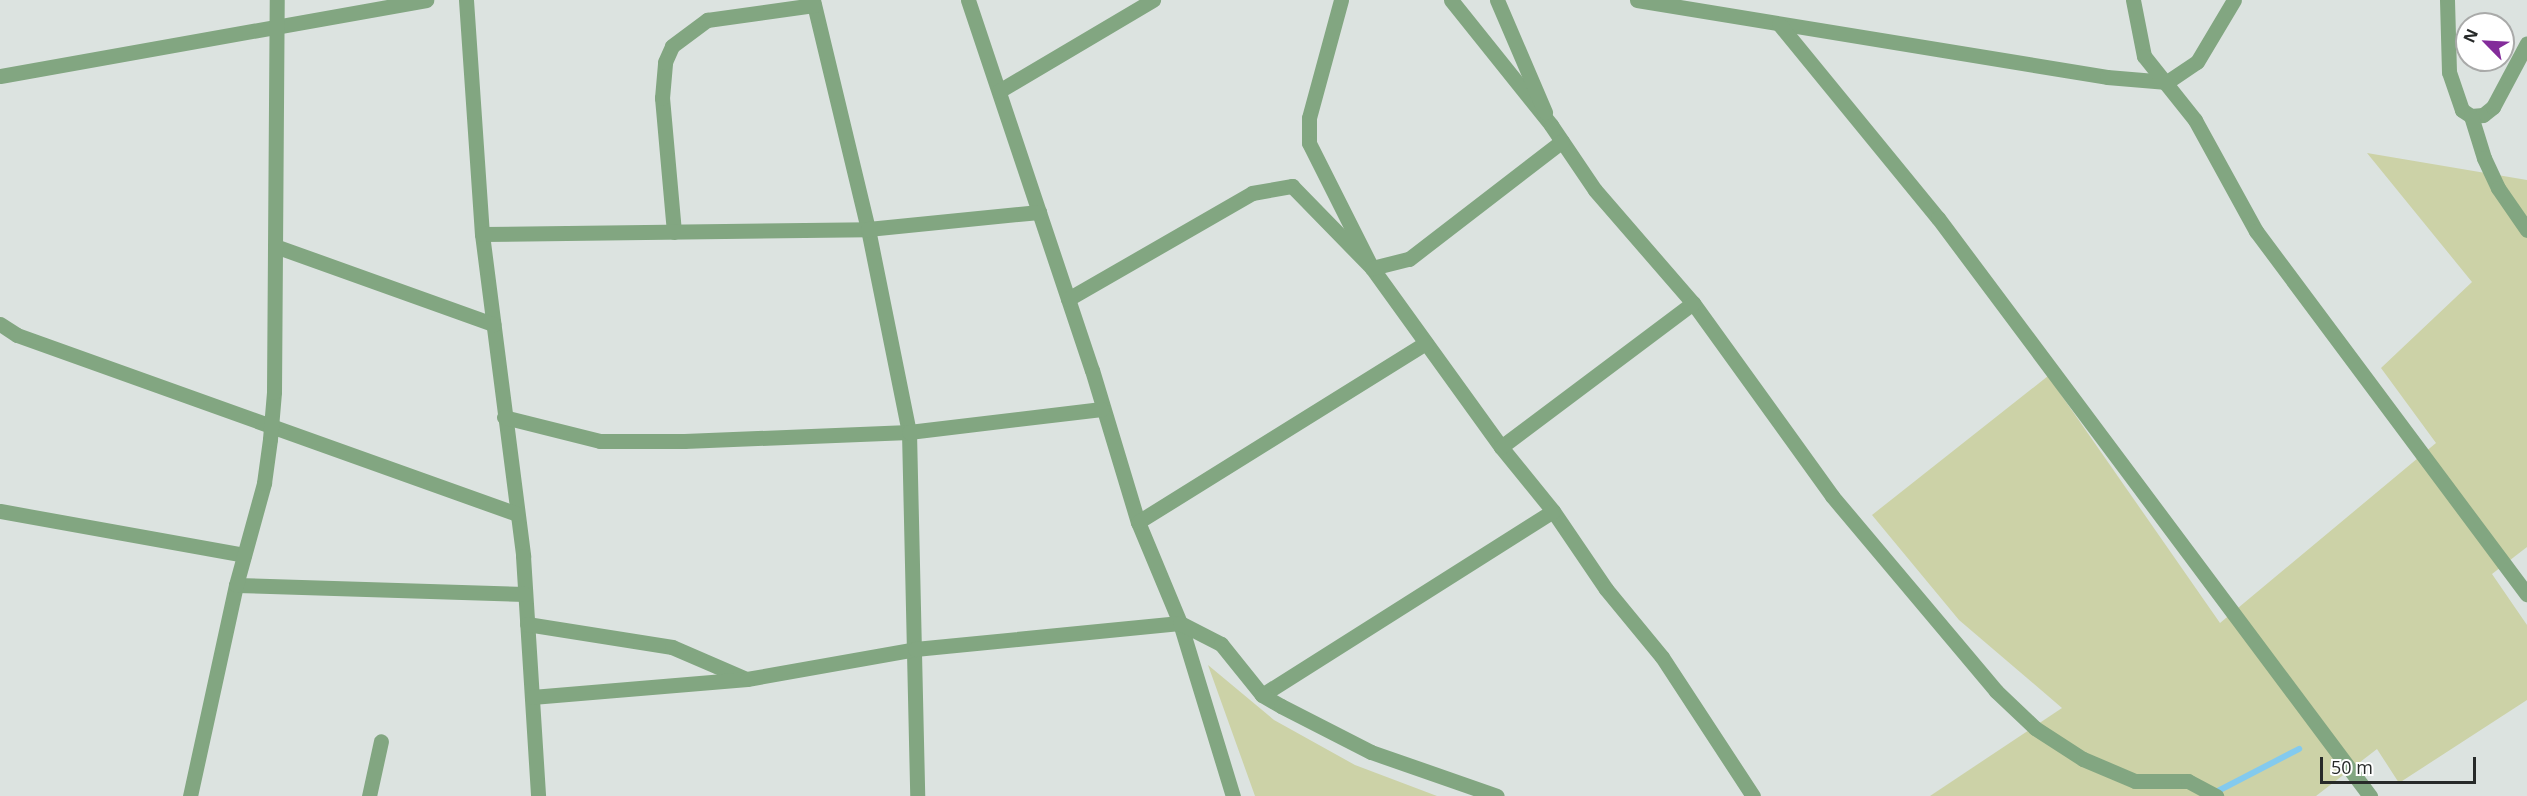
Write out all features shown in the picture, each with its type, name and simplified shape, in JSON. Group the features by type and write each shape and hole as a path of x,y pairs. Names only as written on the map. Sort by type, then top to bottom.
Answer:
{"street":[{"path":"190,796 236,585 264,483 271,426 277,0"},
{"path":"0,76 277,29 426,0"},
{"path":"466,0 482,234 525,594 538,796"},
{"path":"968,0 1068,299 1138,522 1180,622 1233,796"},
{"path":"999,91 1153,0"},
{"path":"1341,0 1309,118 1309,143 1372,268"},
{"path":"1451,0 1551,125 1595,190 1693,303 1832,496 1996,691 2035,728 2083,759 2135,781 2188,781 2216,796"},
{"path":"1497,0 1551,125"},
{"path":"1637,0 2107,77 2167,82 2197,62 2234,0"},
{"path":"2133,0 2144,56 2195,120 2256,231 2527,594"},
{"path":"2447,0 2449,72 2462,110 2471,116 2493,178 2527,230"},
{"path":"674,232 662,98 665,62 672,46 707,20 813,2 868,229 909,432 917,796"},
{"path":"1779,24 1938,218 2370,796"},
{"path":"2471,116 2483,115 2493,106 2527,43"},
{"path":"1372,268 1409,258 1562,141"},
{"path":"1068,299 1252,193 1292,186 1372,268 1501,447 1553,511 1606,589 1662,657 1753,796"},
{"path":"482,234 868,229 1039,212"},
{"path":"275,246 493,324"},
{"path":"1501,447 1693,303"},
{"path":"0,324 17,335 517,514"},
{"path":"1138,522 1426,343"},
{"path":"504,417 600,441 909,432 1102,409"},
{"path":"0,511 244,555"},
{"path":"1262,695 1553,511"},
{"path":"236,585 525,594"},
{"path":"531,697 747,680 915,649 1180,622 1221,644 1262,695 1371,752 1497,796"},
{"path":"527,624 672,647 747,680"},
{"path":"369,796 381,741"}],"green space":[{"path":"2367,153 2527,180 2527,547 2492,574 2527,625 2527,700 2399,783 2377,749 2316,796 1930,796 2062,708 1959,620 1872,515 2048,376 2220,623 2436,443 2381,368 2472,282"},
{"path":"1208,665 1274,720 1355,765 1437,796 1255,796"}],"waterway":[{"path":"2214,793 2299,749"}]}
